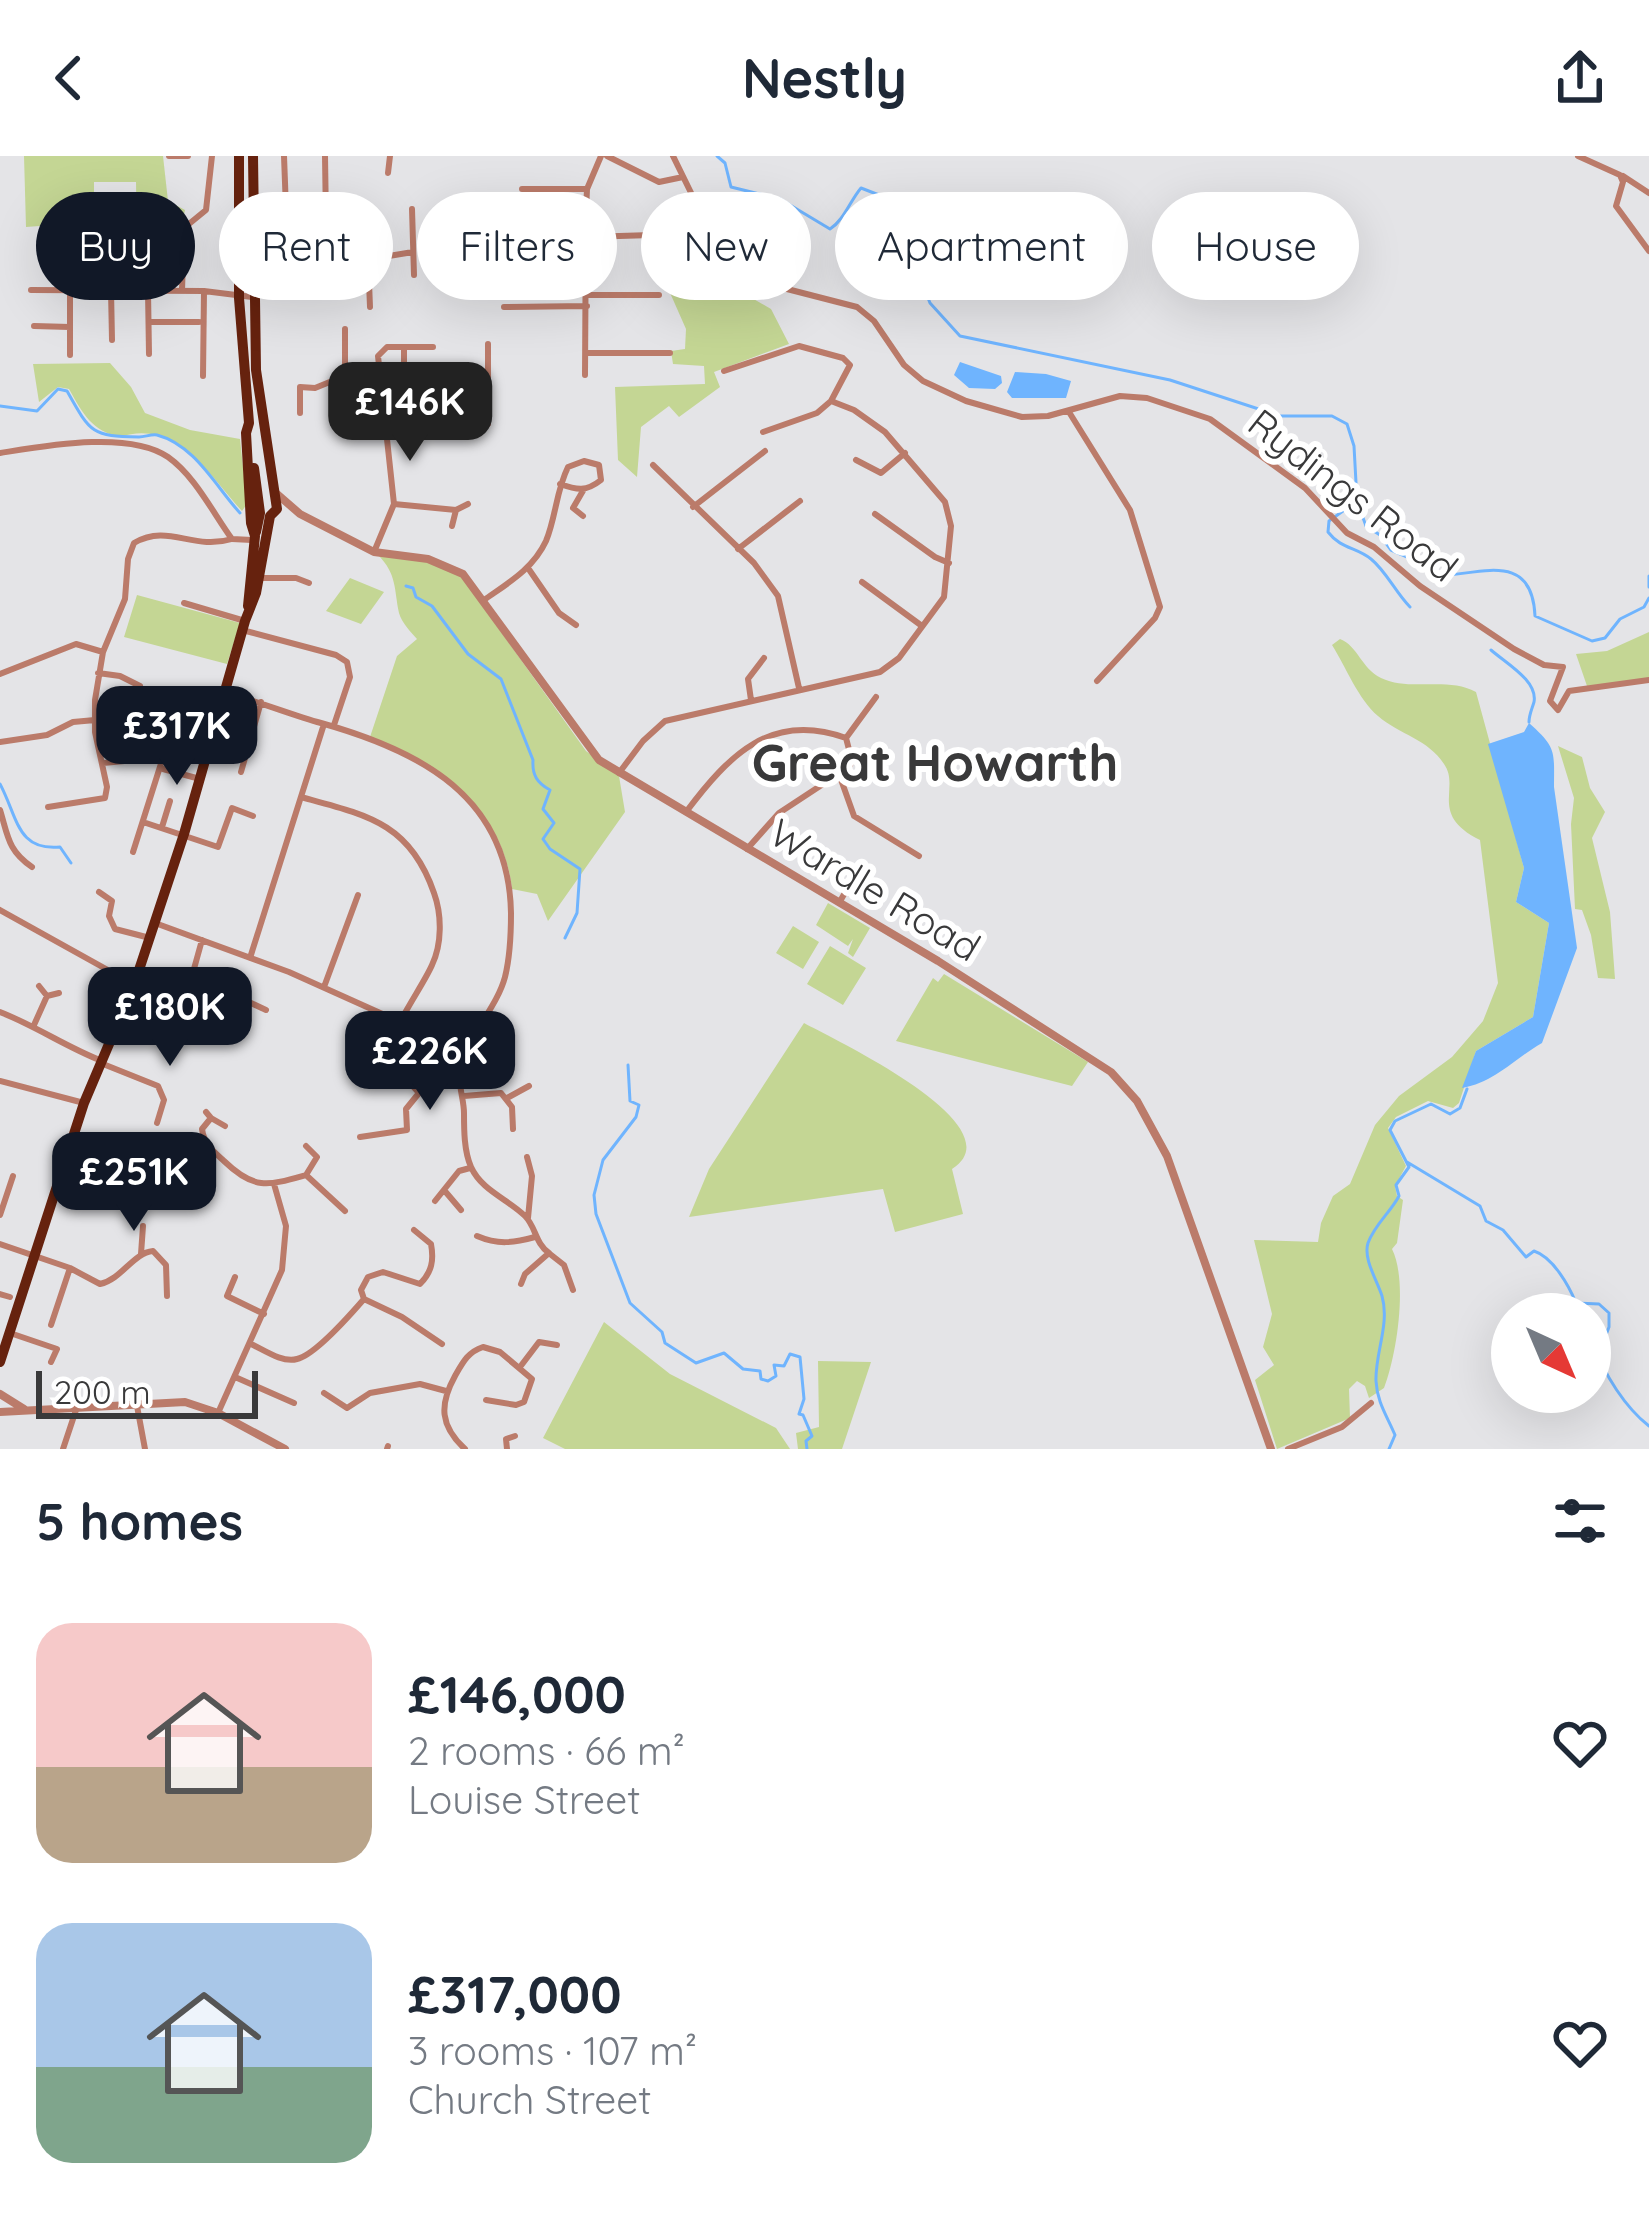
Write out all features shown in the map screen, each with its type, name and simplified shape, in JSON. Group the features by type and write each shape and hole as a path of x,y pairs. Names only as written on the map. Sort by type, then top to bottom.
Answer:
{"highway":[{"path":"239,156 239,192"},
{"path":"251,192 253,156"},
{"path":"0,1361 38,1256 84,1103 150,938 260,578 246,453 246,300"},
{"path":"245,622 258,539 271,507 246,300"},
{"path":"249,423 271,507"}],"street":[{"path":"169,156 188,156"},
{"path":"195,219 206,210 212,156"},
{"path":"284,156 285,192"},
{"path":"325,156 326,192"},
{"path":"388,173 390,156"},
{"path":"587,192 604,156 659,182 683,177"},
{"name":"Rydings Road","path":"673,156 697,205 771,278 788,290 857,307 923,381 966,401 1022,417 1068,411 1120,396 1147,398 1210,419 1305,488 1334,519 1420,586 1514,649 1544,665 1563,667 1550,701 1558,710 1569,691 1649,680"},
{"path":"1578,156 1649,193"},
{"path":"1620,175 1623,182 1616,206 1649,250"},
{"path":"522,189 587,189"},
{"path":"412,209 414,275"},
{"path":"393,256 413,252"},
{"path":"31,290 36,290"},
{"path":"195,291 219,292"},
{"path":"202,376 204,291"},
{"path":"70,300 70,355"},
{"path":"111,300 112,340"},
{"path":"145,300 149,354"},
{"path":"370,300 370,307"},
{"path":"586,375 587,300"},
{"path":"504,307 587,306"},
{"path":"149,322 201,322"},
{"path":"34,326 70,327"},
{"path":"345,329 345,377"},
{"path":"386,432 484,428 488,424 488,344"},
{"path":"374,552 394,504 380,377 382,351 433,346"},
{"path":"724,371 807,346 850,365 831,401 817,413 763,432"},
{"path":"404,347 404,382"},
{"path":"587,353 670,353"},
{"path":"300,413 300,387 315,388 345,377 380,377"},
{"path":"620,773 665,721 892,666 944,597 951,526 945,502 870,419 831,401"},
{"path":"1068,411 1130,510 1160,607 1097,681"},
{"path":"0,453 104,442 152,448 187,475 232,539"},
{"path":"693,507 765,452"},
{"path":"856,460 880,473 904,453"},
{"path":"484,600 528,568 546,540 568,467 584,460 599,465 601,480 584,489 573,508 583,516"},
{"path":"653,465 778,596 799,688"},
{"path":"560,484 584,489"},
{"path":"738,549 800,501"},
{"path":"394,504 455,509 468,504"},
{"name":"Wardle Road","path":"271,507 300,514 374,552 445,565 463,574 590,749 620,773 1095,1058 1137,1101 1167,1156 1271,1449"},
{"path":"452,526 455,509"},
{"path":"874,514 949,563"},
{"path":"48,807 106,798 95,720 98,673 121,618 134,543 148,535 172,535 210,546 232,539 258,539"},
{"path":"528,568 559,613 576,625"},
{"path":"260,578 296,578 309,583"},
{"path":"862,582 923,627"},
{"path":"184,603 347,662 350,677 334,726"},
{"path":"0,674 76,644 103,652"},
{"path":"751,700 748,679 764,658"},
{"path":"98,673 120,676 140,686"},
{"path":"225,693 398,749 459,788 486,822 505,863 511,890 511,934 505,979 467,1052 459,1078 464,1137 472,1167 486,1187 528,1218"},
{"path":"846,738 877,697"},
{"path":"241,772 261,702"},
{"path":"133,852 178,710 217,721"},
{"path":"0,742 95,720"},
{"path":"250,958 324,724"},
{"path":"686,812 718,770 746,747 782,730 818,728 846,738"},
{"path":"747,849 779,814 852,760 846,738"},
{"path":"102,763 135,760"},
{"path":"162,769 200,778"},
{"path":"839,774 854,815 919,856"},
{"path":"301,796 361,813 387,827 413,848 437,900 440,934 435,960 391,1045 394,1064 419,1094 406,1109 407,1130 360,1138"},
{"path":"162,827 170,801"},
{"path":"143,822 218,847 232,808 253,816"},
{"path":"0,810 8,844 16,857 32,867"},
{"path":"839,903 857,872"},
{"path":"99,892 112,901 109,916 115,929 150,938"},
{"path":"324,987 358,896"},
{"path":"0,910 134,985"},
{"path":"154,923 324,987 467,1052"},
{"path":"202,940 187,994 202,1034"},
{"path":"192,976 266,1010"},
{"path":"39,986 47,996"},
{"path":"47,996 58,993"},
{"path":"34,1025 47,996"},
{"path":"0,1012 34,1025 62,1046 158,1086 164,1100 157,1123"},
{"path":"0,1081 84,1103"},
{"path":"507,1098 529,1086"},
{"path":"464,1096 501,1093 507,1098 513,1129"},
{"path":"225,1126 208,1115 202,1129 204,1142 244,1180 274,1184 306,1175 316,1157 306,1146"},
{"path":"527,1157 532,1176 528,1218 535,1237 564,1265 573,1290"},
{"path":"435,1201 459,1171 472,1167"},
{"path":"306,1175 345,1211"},
{"path":"0,1215 13,1176"},
{"path":"218,1413 282,1270 286,1226 274,1184"},
{"path":"444,1190 461,1210"},
{"path":"141,1254 142,1226"},
{"path":"414,1230 431,1244 432,1267 424,1279 415,1285 383,1272 368,1277 361,1290 364,1299 442,1344"},
{"path":"477,1236 512,1244 535,1237"},
{"path":"0,1244 70,1268 100,1284 149,1250 163,1258 167,1296"},
{"path":"520,1284 549,1253"},
{"path":"51,1325 70,1268"},
{"path":"235,1277 227,1296 263,1314"},
{"path":"0,1294 10,1297"},
{"path":"251,1343 282,1359 296,1360 364,1299"},
{"path":"5,1340 57,1349 51,1362"},
{"path":"519,1368 539,1342 557,1345"},
{"path":"461,1448 444,1420 446,1391 466,1358 483,1347 500,1352 532,1379 524,1402 486,1400"},
{"path":"235,1377 293,1403"},
{"path":"324,1394 347,1408 370,1393 420,1384 446,1391"},
{"path":"0,1394 25,1410"},
{"path":"4,1409 76,1410 184,1402 218,1413 285,1449"},
{"path":"1288,1449 1342,1427 1371,1403"},
{"path":"137,1406 145,1449"},
{"path":"63,1449 76,1410"},
{"path":"507,1449 506,1439 515,1436"}],"green space":[{"path":"24,156 163,156 167,192 136,192 136,182 94,182 94,192 36,192 36,226 26,227"},
{"path":"673,300 755,300 771,309 789,344 714,372 720,387 679,417 669,406 641,427 637,477 618,460 615,387 705,384 704,366 673,364 671,351 685,349 686,329"},
{"path":"110,363 145,413 190,430 240,439 247,504 242,511 204,467 175,443 158,436 120,437 102,430 84,414 69,389 58,387 39,402 33,364"},
{"path":"378,555 428,562 461,576 586,751 619,776 625,812 548,921 537,894 512,889 496,836 464,794 420,761 370,737 397,656 417,639 400,617 392,575"},
{"path":"350,578 384,592 361,624 326,611"},
{"path":"137,595 240,623 227,664 124,637"},
{"path":"1649,632 1649,682 1587,686 1576,654 1607,651"},
{"path":"1340,639 1381,678 1476,692 1524,868 1516,902 1549,923 1533,1017 1476,1051 1459,1103 1453,1108 1428,1101 1396,1117 1388,1128 1406,1166 1395,1186 1403,1200 1392,1249 1399,1279 1399,1318 1384,1388 1369,1398 1365,1386 1357,1381 1349,1389 1350,1418 1277,1449 1255,1380 1274,1365 1263,1347 1272,1314 1254,1240 1318,1242 1333,1196 1350,1184 1375,1125 1399,1096 1452,1057 1483,1021 1498,983 1480,840 1464,830 1450,811 1444,764 1364,701 1332,645"},
{"path":"1558,746 1582,757 1590,788 1605,812 1592,838 1610,912 1615,979 1598,978 1591,935 1582,910 1575,909 1574,798"},
{"path":"828,903 870,928 853,957 848,953 853,939 848,946 816,925"},
{"path":"793,926 819,942 803,969 776,953"},
{"path":"830,946 866,968 843,1005 807,984"},
{"path":"944,974 1088,1062 1072,1086 896,1041 933,978 938,982"},
{"path":"804,1023 914,1086 961,1130 966,1151 952,1169 963,1214 895,1232 883,1189 689,1217 709,1169"},
{"path":"604,1322 670,1374 776,1428 790,1449 565,1449 543,1438"},
{"path":"818,1361 871,1362 842,1449 798,1449 796,1433 819,1427"}],"water":[{"path":"960,362 1001,376 1002,383 995,389 969,388 954,375"},
{"path":"1015,372 1071,381 1066,398 1012,398 1007,392"},
{"path":"1529,723 1545,738 1553,758 1577,948 1542,1043 1494,1076 1462,1088 1476,1051 1533,1017 1549,923 1516,902 1524,868 1488,744 1524,732"}],"waterway":[{"path":"717,156 725,163 731,187 780,199 830,229 861,188 892,200 902,212 912,258 930,303 960,336 1170,380 1280,416 1332,416 1347,424 1354,446 1357,501 1329,521 1328,532 1376,564 1410,607"},
{"path":"0,406 37,411 58,389 67,391 94,430 123,436 157,435 183,448 240,513"},
{"path":"1358,504 1366,526 1391,550 1428,566 1431,576 1512,573 1524,581 1535,616 1592,641 1605,638 1620,619 1644,607 1649,598"},
{"path":"1649,576 1649,587"},
{"path":"406,586 432,606 468,654 501,679 535,774 550,790 543,809 554,823 543,839 580,869 577,913 565,938"},
{"path":"1491,650 1531,687 1534,702 1529,722"},
{"path":"0,784 27,838 35,844 60,847 71,863"},
{"path":"628,1065 630,1101 639,1105 636,1117 603,1160 594,1195 596,1214 630,1303 662,1332 665,1343 696,1363 724,1353 743,1369 760,1371 761,1379 768,1381 776,1376 774,1365 784,1366 790,1354 800,1357 804,1399 799,1414 812,1436 806,1441 807,1449"},
{"path":"1389,1449 1395,1435 1376,1381 1384,1307 1367,1249 1399,1196 1396,1185 1409,1167 1390,1130 1395,1121 1431,1104 1450,1114 1460,1108 1467,1089"},
{"path":"1407,1162 1480,1206 1486,1221 1503,1230 1526,1257 1534,1251 1548,1259 1576,1303 1599,1304 1609,1313 1603,1343 1596,1346 1599,1356 1616,1390 1649,1426"}],"district":[{"name":"Great Howarth","path":"935,763"}]}
